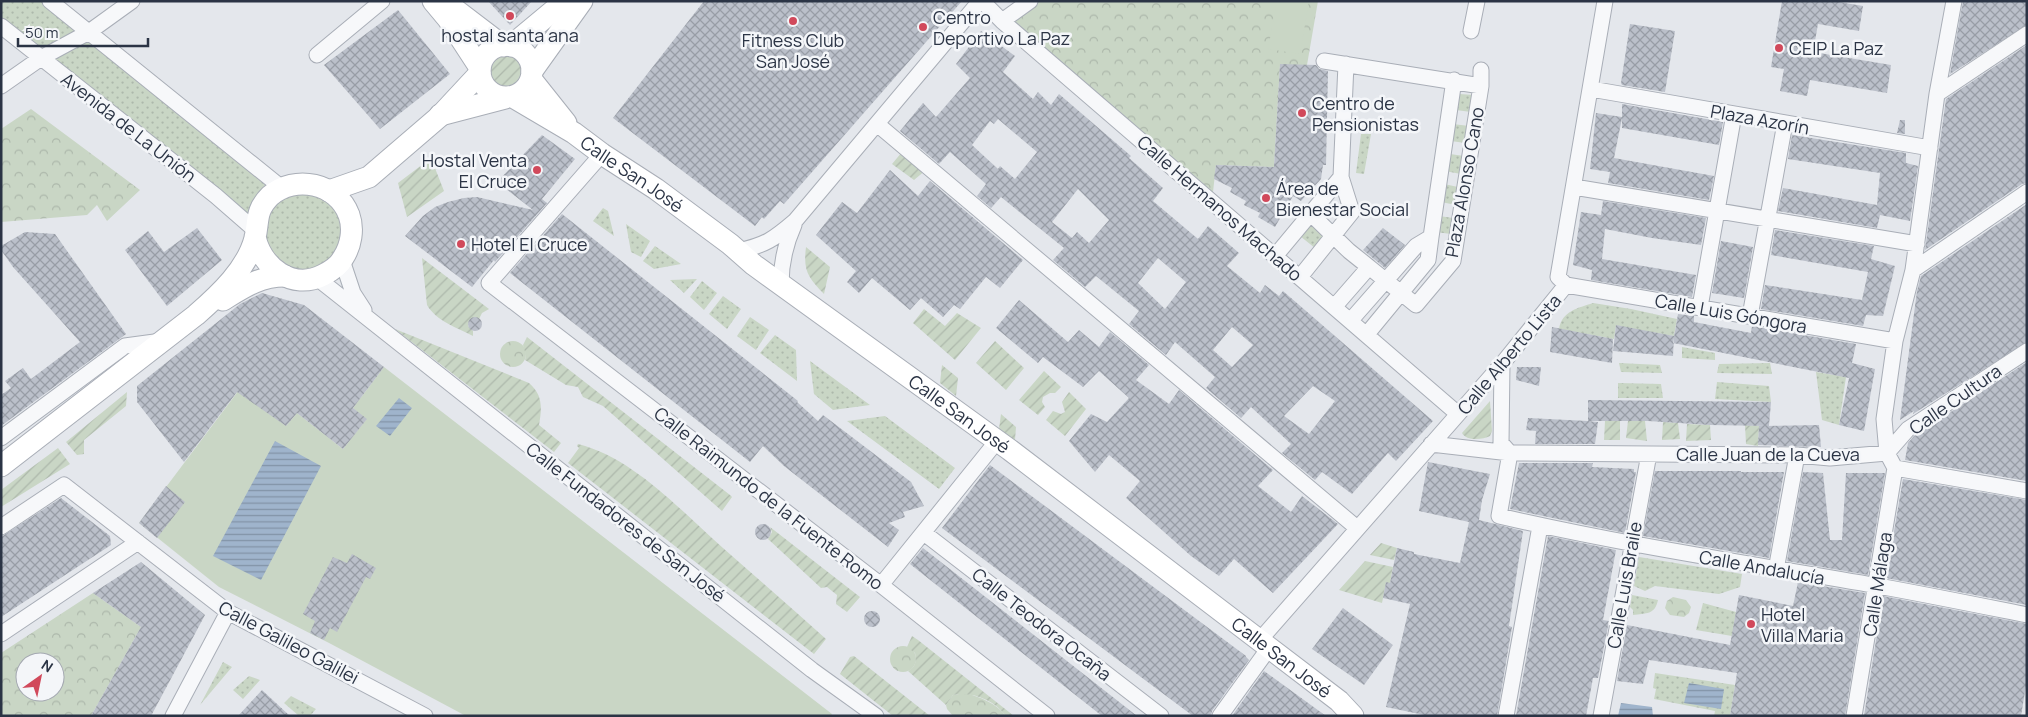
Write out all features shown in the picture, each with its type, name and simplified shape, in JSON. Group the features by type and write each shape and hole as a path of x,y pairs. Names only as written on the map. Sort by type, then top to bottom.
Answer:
{"main road":[{"path":"432,1 448,19 480,70 481,80 490,92 509,97 574,133"},
{"path":"444,1 507,46 526,54 530,62 532,75 574,133"},
{"path":"329,191 369,177 440,116 480,70 485,56 490,51 507,46 565,1"},
{"path":"440,116 509,97 527,87 532,75 582,1"},
{"name":"Calle San José","path":"574,133 602,154 656,189 781,284 997,441 1346,709 1365,716"},
{"path":"349,215 369,177"},
{"path":"1,466 196,315 232,280 246,258 261,208 270,197 282,188 298,184 314,184 329,191 341,201 349,215 352,231 350,246 342,260 331,271 317,278 296,279 276,271 265,260 258,247 255,233"},
{"path":"196,315 254,282 270,276 285,276"}],"street":[{"path":"50,1 282,188"},
{"path":"1,86 41,58 89,32 132,1"},
{"path":"317,55 382,1"},
{"path":"738,251 760,247 773,240 795,221 981,1"},
{"name":"Calle Hermanos Machado","path":"981,1 1458,414"},
{"path":"1002,21 1030,1"},
{"path":"1471,31 1477,1"},
{"name":"Calle Alberto Lista","path":"1220,716 1264,645 1357,528 1502,364 1566,285 1558,276 1605,1"},
{"path":"1954,1 1937,94 1913,270 1894,341 1884,419 1887,453 1895,468 2027,491"},
{"name":"Avenida de La Unión","path":"1,26 255,233"},
{"path":"1937,94 2027,34"},
{"name":"Plaza Alonso Cano","path":"1311,214 1369,267 1416,304 1453,261 1481,86 1454,80 1324,61"},
{"path":"1300,276 1352,212 1341,177 1346,64"},
{"path":"1481,70 1481,86"},
{"name":"Plaza Alonso Cano","path":"1367,334 1428,260 1454,80"},
{"name":"Plaza Azorín","path":"1591,90 1930,148"},
{"path":"1449,113 1476,118"},
{"path":"1700,307 1734,114"},
{"path":"1750,316 1785,123"},
{"path":"877,124 1357,528"},
{"path":"1444,147 1470,150"},
{"name":"Calle Raimundo de la Fuente Romo","path":"602,154 489,283 881,585 1046,716"},
{"path":"1276,256 1341,177"},
{"path":"1440,177 1466,180"},
{"path":"1574,187 1917,244"},
{"path":"1913,270 2027,192"},
{"path":"1435,208 1461,210"},
{"path":"781,284 782,258 795,221"},
{"name":"Plaza Alonso Cano","path":"1351,320 1416,246 1431,237"},
{"name":"Calle Fundadores de San José","path":"342,260 358,303 378,326"},
{"path":"1335,306 1369,267"},
{"name":"Calle Fundadores de San José","path":"317,278 812,670 876,716"},
{"name":"Calle Luis Góngora","path":"1566,285 1894,341"},
{"path":"1,438 125,346 164,340"},
{"name":"Calle Cultura","path":"1887,453 1908,429 2027,351"},
{"path":"1502,364 1501,443 1510,453"},
{"path":"881,585 997,441"},
{"name":"Calle Juan de la Cueva","path":"1431,444 1510,453 1797,455 1830,458 1887,453"},
{"name":"Calle Andalucía","path":"1510,453 1499,516 1540,526 2027,615"},
{"name":"Calle Luis Braile","path":"1601,716 1649,454"},
{"path":"1776,570 1797,455"},
{"name":"Calle Málaga","path":"1854,716 1895,468"},
{"name":"Calle Galileo Galilei","path":"1,527 64,484 228,612 420,715"},
{"path":"1506,716 1540,526"},
{"name":"Calle Teodora Ocaña","path":"924,533 1161,716"},
{"path":"1,634 138,542"},
{"path":"173,716 228,612"}],"green space":[{"path":"1,1 50,1 282,188 256,222 1,26"},
{"path":"1030,1 1318,1 1307,65 1280,65 1274,167 1216,165 1212,201 1002,21"},
{"path":"1277,1 1309,1 1300,54 1268,49"},
{"path":"506,54 513,55 519,59 523,65 523,79 519,85 513,89 506,90 499,89 493,85 489,79 488,72 489,65 493,59 499,55"},
{"path":"1459,94 1474,95 1471,112 1456,110"},
{"path":"31,109 140,190 107,221 97,205 87,215 1,222 1,129"},
{"path":"1453,124 1469,126 1465,143 1451,141"},
{"path":"1361,134 1371,134 1364,174 1356,173"},
{"path":"902,152 926,170 914,180 892,164"},
{"path":"1450,154 1464,156 1461,174 1445,171"},
{"path":"431,158 444,191 407,217 398,183"},
{"path":"1444,184 1458,187 1456,205 1441,202"},
{"path":"302,190 326,198 341,219 343,232 334,256 324,265 312,270 286,267 267,249 263,222 277,200"},
{"path":"603,208 608,211 614,236 593,221"},
{"path":"1439,216 1453,218 1451,234 1436,232"},
{"path":"1311,223 1326,234 1315,248 1300,236"},
{"path":"626,224 650,241 641,257 631,252"},
{"path":"655,246 681,264 654,269 643,261"},
{"path":"806,247 830,267 824,294 810,278 806,268"},
{"path":"422,258 489,309 482,313 479,319 473,318 469,320 468,326 473,331 473,336 442,320 427,305"},
{"path":"697,279 684,293 670,280"},
{"path":"702,281 717,293 704,310 690,297"},
{"path":"723,296 741,309 727,329 709,314"},
{"path":"1593,303 1677,319 1674,336 1616,326 1614,339 1559,329 1563,318 1567,314"},
{"path":"924,309 945,326 957,313 981,328 955,360 913,323"},
{"path":"750,317 769,330 756,350 737,336"},
{"path":"395,329 529,383 539,397 541,413 539,425 561,443 554,452"},
{"path":"775,335 796,350 797,381 760,353"},
{"path":"527,337 730,495 732,497 722,511 603,406 583,397 578,387 566,385 525,360 526,355 523,345"},
{"path":"513,341 522,345 526,354 522,363 513,367 504,363 500,354 504,345"},
{"path":"995,341 1024,368 1006,390 976,363"},
{"path":"1682,347 1715,353 1715,360 1682,358"},
{"path":"810,361 870,405 833,410 814,394"},
{"path":"1619,363 1660,365 1662,373 1621,372"},
{"path":"1770,363 1772,374 1717,373 1719,364"},
{"path":"942,365 958,378 956,396 940,383"},
{"path":"384,367 832,714 831,716 466,716 219,587 139,523 239,390 286,426 297,413 343,449 366,420 353,408"},
{"path":"1044,371 1061,387 1055,393 1050,393 1043,397 1042,402 1045,407 1038,415 1019,400"},
{"path":"1816,372 1846,377 1839,425 1822,420"},
{"path":"1717,382 1769,386 1771,402 1715,399"},
{"path":"1618,383 1661,384 1663,398 1618,398"},
{"path":"127,392 126,406 84,440 84,454 77,455 66,442"},
{"path":"1069,392 1086,409 1065,436 1046,420 1053,411 1061,414 1065,412 1062,402"},
{"path":"1490,401 1492,431 1490,436 1474,439 1464,436 1462,433"},
{"path":"1001,414 1016,427 1015,440 999,429"},
{"path":"885,416 955,468 939,489 847,421"},
{"path":"1605,421 1620,421 1620,440 1604,440"},
{"path":"1628,421 1645,421 1647,441 1626,438"},
{"path":"1663,422 1678,423 1680,439 1662,440"},
{"path":"1687,424 1710,425 1711,440 1686,441"},
{"path":"1745,425 1759,426 1758,446 1746,444"},
{"path":"578,444 599,451 618,461 656,487 826,639 814,654 568,463 579,448"},
{"path":"58,448 70,464 1,507 1,490"},
{"path":"770,527 860,597 847,612 836,604 837,595 827,587 821,588 768,539 772,532"},
{"path":"1381,543 1397,548 1394,560 1370,555"},
{"path":"1639,557 1742,574 1740,587 1719,594 1655,586 1645,591 1634,586"},
{"path":"1365,561 1393,567 1390,583 1386,583 1382,603 1339,590"},
{"path":"93,593 141,627 91,716 1,716 1,653"},
{"path":"1632,595 1658,600 1657,605 1652,611 1633,615 1633,610 1630,607"},
{"path":"1673,597 1686,600 1691,607 1689,613 1684,617 1670,615 1665,608 1667,601"},
{"path":"1703,603 1736,612 1732,636 1696,630"},
{"path":"912,636 1014,716 1006,716 989,701 968,694 953,695 946,705 908,671 916,662 915,653 907,647"},
{"path":"903,646 912,650 916,659 912,668 903,672 894,668 890,659 894,650"},
{"path":"854,656 930,716 893,716 840,674 850,657"},
{"path":"223,662 232,667 200,705"},
{"path":"1655,673 1735,685 1730,716 1714,716 1715,711 1654,699 1656,689 1653,688"},
{"path":"249,676 260,680 243,699 233,690"},
{"path":"965,693 987,701 1006,716 953,716 946,705 953,695"},
{"path":"291,696 316,709 310,716 299,716 284,703"}],"water":[{"path":"399,398 412,408 390,436 376,426"},
{"path":"275,441 321,466 261,580 213,556"},
{"path":"1689,683 1724,689 1721,709 1684,703"},
{"path":"1621,703 1652,707 1653,716 1618,716"}],"building":[{"name":"hostal santa ana","path":"488,1 532,1 510,25"},
{"path":"704,1 962,1 784,204 780,201 755,226 613,118"},
{"path":"1782,1 1833,1 1863,6 1859,31 1818,24 1813,52 1891,65 1887,93 1810,80 1807,96 1780,91 1784,69 1771,67"},
{"path":"1963,1 2027,1 2027,25 1950,74"},
{"path":"398,10 450,74 380,129 324,65"},
{"path":"1630,24 1675,31 1665,92 1622,85"},
{"path":"981,31 1015,56 1003,72 1033,99 1038,92 1051,105 1059,94 1131,156 1129,158 1163,188 1153,201 1198,239 1208,226 1239,253 1227,266 1260,293 1265,285 1279,296 1283,291 1433,421 1396,461 1388,453 1352,494 1322,472 1315,480 1282,453 1291,444 1251,407 1241,418 1206,388 1215,377 1175,342 1166,355 1129,324 1139,311 1096,276 1085,287 1053,260 1064,248 1001,197 991,208 977,196 986,184 950,152 939,164 900,131 923,103 936,117 970,78 956,64","holes":["998,119 1037,152 1015,179 1000,166 998,169 972,145 990,121 994,124","1078,189 1109,220 1089,243 1077,232 1072,238 1052,222","1158,258 1186,282 1165,309 1138,283","1232,327 1253,345 1232,367 1213,350","1313,386 1335,401 1309,434 1284,416"]},
{"path":"2027,45 2027,183 2022,184 1925,250 1946,99"},
{"path":"1280,64 1316,65 1319,69 1328,71 1326,165 1323,165 1321,179 1301,201 1293,196 1275,227 1258,217 1260,213 1244,205 1246,201 1230,192 1232,188 1214,179 1216,165 1274,167"},
{"path":"1622,104 1723,122 1719,145 1622,128 1622,118 1614,158 1714,176 1709,200 1608,183 1610,172 1590,169 1596,113 1622,117"},
{"path":"1900,120 1905,120 1905,134 1897,133"},
{"name":"Hotel El Cruce","path":"542,135 575,159 542,199 547,203 495,262 494,260 472,287 405,236 423,216 435,207 464,198 477,197 533,210 497,182"},
{"path":"1792,135 1906,153 1906,163 1918,166 1910,221 1880,215 1877,228 1778,211 1783,188 1877,205 1880,173 1788,159"},
{"path":"890,170 918,196 930,181 1023,260 1000,288 986,277 960,309 954,305 943,317 921,298 910,310 872,278 859,293 847,282 856,271 816,235 842,202 857,213"},
{"path":"1603,201 1706,218 1701,245 1605,229 1602,259 1696,275 1692,297 1591,280 1592,270 1573,265 1581,212 1601,215"},
{"path":"2027,204 2027,342 1913,414 1914,411 1900,420 1917,291 1921,276"},
{"path":"562,214 798,401 818,421 823,415 911,482 924,506 903,512 905,517 889,523 899,530 888,547 784,466 763,446 750,462 510,273"},
{"path":"197,228 222,260 167,306 125,250 148,231 164,252"},
{"path":"1383,228 1405,245 1385,268 1363,250"},
{"path":"1775,230 1874,246 1871,259 1895,266 1883,316 1866,315 1863,326 1761,309 1765,285 1862,300 1868,272 1771,255"},
{"path":"25,232 55,234 126,334 1,426 1,395 11,388 5,381 23,368 31,379 80,342 13,267 1,250 1,246"},
{"path":"1721,241 1753,247 1744,298 1712,293"},
{"path":"262,293 304,305 384,367 353,408 367,419 343,449 297,413 286,426 237,392 184,462 137,402 137,386 240,304"},
{"path":"1019,300 1068,342 1079,330 1099,347 1110,332 1149,365 1136,380 1169,404 1179,390 1273,470 1258,486 1291,512 1302,496 1338,524 1273,593 1234,559 1219,576 1191,556 1126,498 1140,481 1109,455 1095,472 1069,441 1091,414 1107,422 1129,398 1099,371 1083,387 1043,357 1038,363 996,328"},
{"path":"1678,314 1694,316 1694,322 1751,333 1752,326 1856,344 1852,363 1875,369 1864,431 1839,425 1849,378 1673,343"},
{"path":"475,317 480,319 482,324 480,329 475,331 470,329 468,324 470,319"},
{"path":"1616,325 1674,336 1673,356 1613,351"},
{"path":"1552,327 1613,339 1612,363 1550,352"},
{"path":"2027,362 2027,481 1905,460 1908,443 1914,436"},
{"path":"1517,367 1541,367 1539,386 1516,380"},
{"path":"1588,400 1771,402 1769,426 1648,421 1588,421"},
{"path":"1528,418 1598,422 1595,444 1535,444 1536,431 1526,430"},
{"path":"1819,425 1821,447 1758,445 1759,426"},
{"path":"1428,462 1490,474 1482,500 1479,520 1523,531 1509,626 1512,627 1497,716 1429,716 1386,707 1410,604 1383,598 1386,582 1390,583 1397,548 1414,552 1414,554 1460,563 1469,522 1419,511"},
{"path":"1519,463 1593,463 1592,467 1634,469 1634,472 1636,472 1625,533 1510,509"},
{"path":"990,465 1246,656 1249,660 1212,711 1211,716 1193,716 942,528"},
{"path":"1655,471 1784,472 1769,558 1643,536"},
{"path":"1803,472 1823,473 1830,540 1842,540 1846,473 1885,473 1868,575 1787,561"},
{"path":"1903,479 2027,500 2027,605 1886,578"},
{"path":"166,486 185,502 157,538 139,523"},
{"path":"61,498 110,536 111,545 1,617 1,537"},
{"path":"760,524 766,524 771,529 769,538 760,540 755,535 755,529"},
{"path":"1548,536 1616,550 1603,620 1609,621 1598,678 1593,678 1586,716 1516,716"},
{"path":"923,548 1137,716 1102,716 910,564"},
{"path":"352,554 376,568 370,579 366,577 337,632 330,628 324,640 310,633 315,621 303,614 333,557 347,563"},
{"path":"141,562 205,615 151,716 91,716 141,627 93,593"},
{"path":"1798,582 1865,593 1845,716 1730,716 1737,673 1649,660 1643,684 1617,681 1627,625 1730,645 1739,595 1793,606"},
{"path":"1883,596 2027,624 2027,680 2021,716 1864,716"},
{"path":"1343,608 1393,645 1364,685 1312,649"},
{"path":"872,611 880,619 872,627 864,619"},
{"path":"1264,671 1326,716 1232,716"},
{"path":"262,690 290,716 238,716"}],"place":[{"name":"hostal santa ana","path":"510,16"},
{"name":"Fitness Club San José","path":"793,21"},
{"name":"Centro Deportivo La Paz","path":"923,27"},
{"name":"CEIP La Paz","path":"1779,48"},
{"name":"Centro de Pensionistas","path":"1302,113"},
{"name":"Hostal Venta El Cruce","path":"537,170"},
{"name":"Área de Bienestar Social","path":"1266,198"},
{"name":"Hotel El Cruce","path":"461,244"},
{"name":"Hotel Villa Maria","path":"1751,624"}]}
